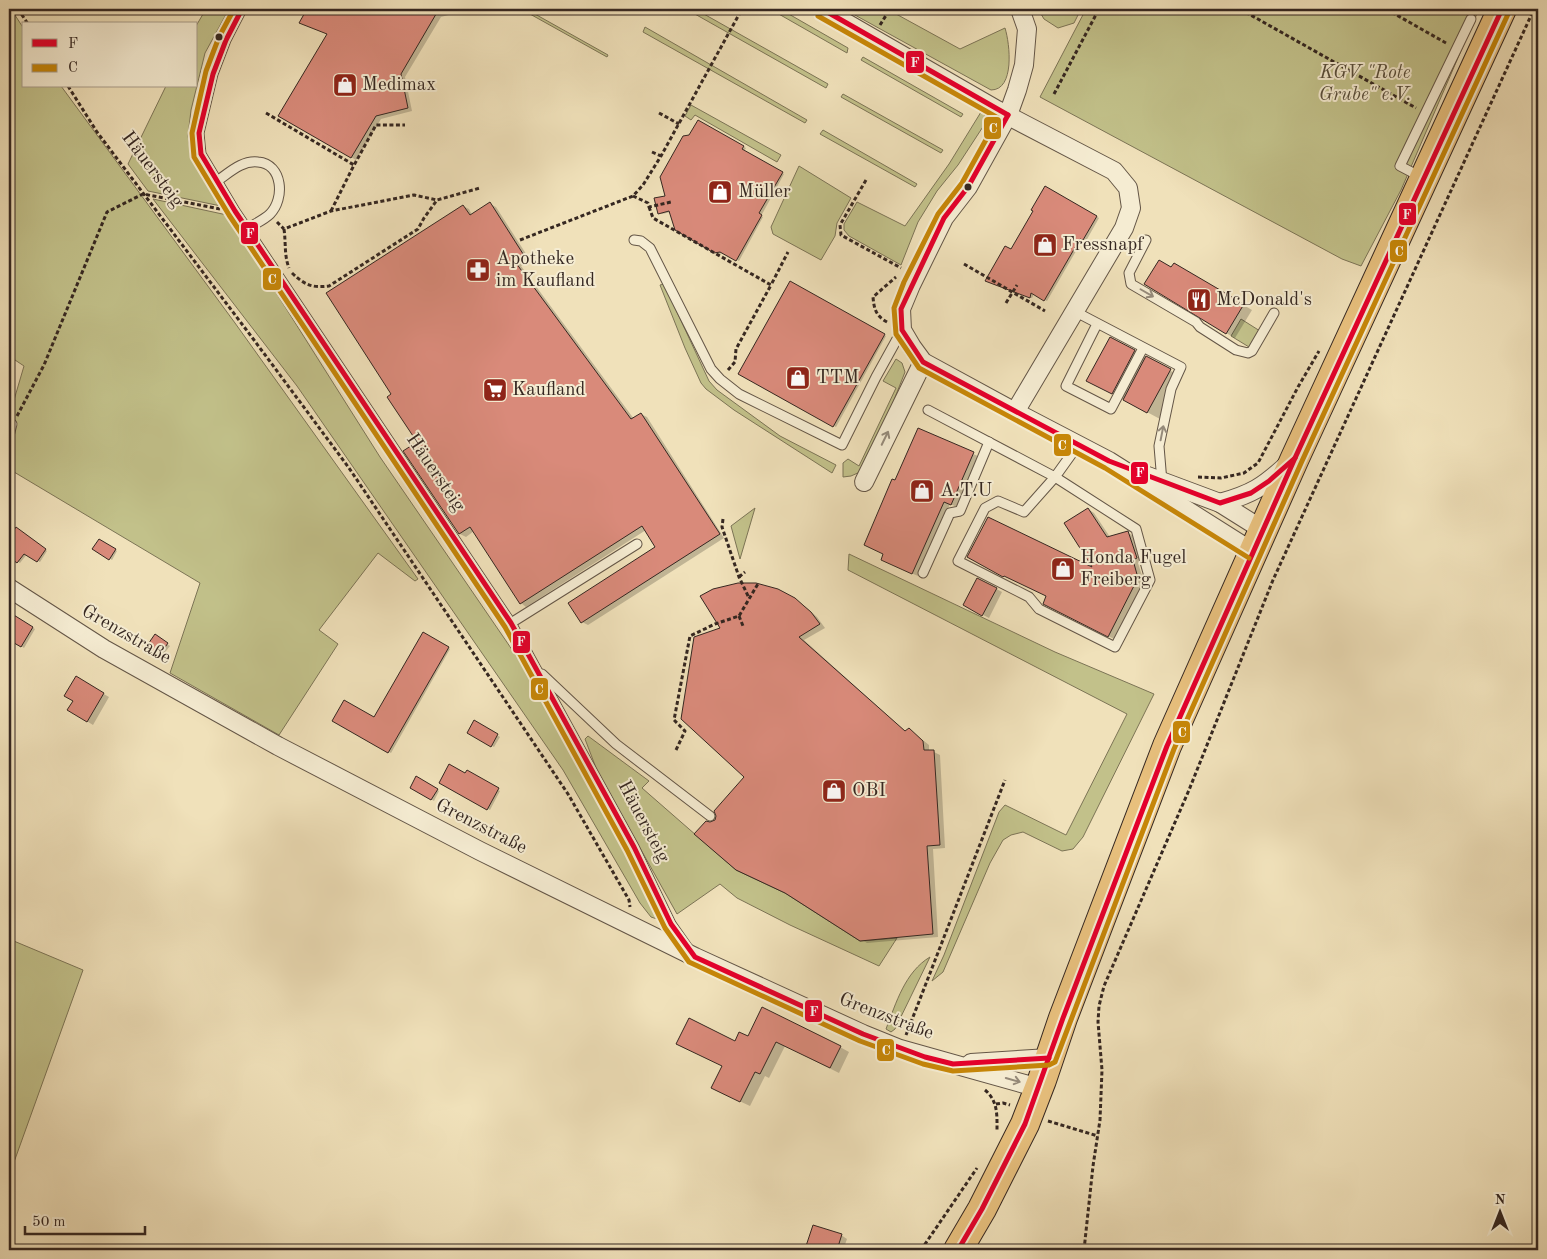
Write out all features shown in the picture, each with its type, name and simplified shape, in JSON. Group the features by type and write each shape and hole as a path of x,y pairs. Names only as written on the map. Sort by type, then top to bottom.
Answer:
{"main road":[{"path":"958,1250 982,1209 1025,1124 1062,1018 1166,746 1295,458 1502,9"}],"street":[{"path":"822,9 1008,115 1114,171 1128,188 1132,208 1124,228 1015,412"},
{"path":"1020,9 1027,29 1024,65 1018,90 1008,115 968,187 944,218 911,285 901,309 902,330 923,362 1258,541"},
{"path":"864,482 923,362"},
{"path":"1220,503 1251,493 1269,481 1295,458"},
{"path":"1109,461 1161,476 1220,503 1258,541"},
{"name":"Grenzstraße","path":"9,588 104,649 278,746 480,851 694,957 900,1050 1039,1088"},
{"name":"Grenzstraße","path":"953,1064 1049,1058"}],"lane":[{"name":"Häuersteig","path":"242,9 226,40 213,74 199,133 201,154 235,212 511,623 634,848 671,924 694,957"},
{"path":"1424,178 1400,166 1471,19"},
{"path":"217,182 236,168 247,163 258,162 274,169 280,183 280,193 276,204 270,214 247,229"},
{"path":"634,240 641,241 650,248 712,369 720,380 739,394 842,445 902,330"},
{"path":"1146,240 1129,273 1132,284 1196,322 1200,327 1236,350 1248,354 1252,351 1274,313"},
{"path":"1074,311 1181,367 1171,389 1159,446 1161,476"},
{"path":"1097,324 1066,386 1111,410 1143,348"},
{"path":"928,410 1055,477 1136,530 1150,580 1114,646 1039,609 1029,597 958,560 985,508 998,501 1024,512 1055,477 1078,445"},
{"path":"9,436 12,424"},
{"path":"923,573 950,513 960,511 989,442"},
{"path":"511,623 637,544"},
{"path":"537,669 616,744 710,816"}],"path":[{"path":"18,9 27,22"},
{"path":"520,240 633,196 643,185 661,156 742,9"},
{"path":"881,23 890,9"},
{"path":"1054,94 1099,9"},
{"path":"1240,9 1426,113"},
{"path":"1386,9 1456,49"},
{"path":"1084,1250 1092,1166 1100,1120 1102,1070 1098,1022 1099,1006 1104,986 1189,790 1274,580 1534,9"},
{"name":"Häuersteig","path":"69,88 97,132 349,468 568,794 629,900 634,926"},
{"path":"266,113 354,165"},
{"path":"659,113 679,124"},
{"path":"331,211 376,125 405,125"},
{"path":"652,152 661,156"},
{"path":"866,180 840,225 841,235 904,270 873,297"},
{"path":"284,229 331,211 414,195 438,200 480,188"},
{"path":"12,424 44,365 107,212 143,194 235,212"},
{"path":"633,196 648,203 653,218 771,285"},
{"path":"270,214 284,229 286,240 285,257 290,271 303,282 315,288 329,286 418,229 438,200"},
{"path":"649,208 671,202"},
{"path":"720,380 735,362 736,349 788,252"},
{"path":"964,264 1045,311"},
{"path":"1006,303 1017,285"},
{"path":"1161,476 1221,478 1244,473 1258,463"},
{"path":"723,519 722,526 739,577 749,598"},
{"path":"739,577 745,572"},
{"path":"676,750 685,731 674,720 690,636 715,624 739,616 759,582"},
{"path":"739,616 743,626"},
{"path":"900,1050 1005,780"},
{"path":"981,1088 990,1094 996,1104 996,1136"},
{"path":"921,1250 981,1162"}],"green space":[{"path":"9,9 11,9 22,26 22,88 62,88 235,323 418,579 415,581 378,553 319,630 338,644 279,735 170,673 200,583 9,469 9,417 24,366 9,356"},
{"path":"206,9 229,9 205,53 198,82 198,23"},
{"path":"521,9 526,9 608,55 607,57"},
{"path":"686,9 695,9 828,84 826,88"},
{"path":"770,9 780,9 848,48 847,53"},
{"path":"844,9 887,9 960,49 1005,28 1009,65 1004,83 999,88 991,90"},
{"path":"1038,9 1081,9 1074,23 1058,28 1044,19"},
{"name":"KGV \"Rote Grube\" e.V.","path":"1086,9 1479,9 1401,190 1361,266 1342,259 1040,97"},
{"path":"645,27 807,120 805,123 643,32"},
{"path":"863,57 963,114 961,117 861,60"},
{"path":"165,88 196,88 191,110 188,136 192,159 221,206 148,191 128,164"},
{"path":"843,94 943,150 941,153 841,97"},
{"path":"691,105 781,155 777,162 695,115 691,120 685,116"},
{"path":"981,112 988,119 958,165 937,191 918,222 901,265 849,236 844,230 844,224 857,202 905,226 949,164"},
{"path":"823,130 917,184 915,187 820,134"},
{"path":"799,166 851,198 837,223 835,236 821,260 773,234 771,227"},
{"path":"153,199 227,215 380,457 576,743 660,920 651,917 640,903 563,770 297,386"},
{"path":"664,284 709,381 717,390 780,436 836,465 832,473 734,410 706,389 701,383 685,348 660,285"},
{"path":"1241,319 1260,331 1249,347 1231,336"},
{"path":"896,359 902,363 905,372 892,405 860,472 843,477 843,463 848,459 859,466 896,388 883,381"},
{"path":"755,508 740,559 731,526"},
{"path":"849,554 1055,652 1154,694 1083,837 1073,849 1062,851 1023,832 1011,835 1003,840 990,863 943,972 932,981 944,955 999,812 1005,805 1066,835 1127,714 848,570"},
{"path":"588,736 649,781 642,788 736,870 785,893 860,941 897,938 879,966 737,898 720,884 677,914 598,773 585,739"},
{"path":"9,939 83,970 9,1176"},
{"path":"930,957 895,1029 891,1032 886,1029 902,989 921,963"}],"building":[{"path":"307,9 439,9 401,74 408,108 376,116 351,158 278,116 327,34 299,23"},
{"name":"Müller","path":"698,120 744,146 742,149 783,172 759,213 762,215 736,261 720,252 714,253 675,230 669,211 658,214 654,198 665,196 660,177 683,136 689,135"},
{"name":"Fressnapf","path":"1045,186 1097,216 1083,240 1080,239 1044,301 1031,293 1030,298 985,281 1005,246 1011,249"},
{"path":"490,202 525,257 516,263 631,419 641,413 720,534 581,623 568,603 655,547 642,526 520,604 470,527 459,534 403,451 417,442 387,397 391,394 326,293 463,205 470,215"},
{"name":"McDonald's","path":"1159,260 1171,267 1174,263 1244,304 1226,334 1144,284"},
{"path":"790,281 885,334 833,427 738,374"},
{"path":"1110,337 1135,350 1112,394 1086,381"},
{"path":"1146,356 1171,369 1147,413 1123,400"},
{"name":"A.T.U","path":"918,428 974,452 951,505 944,502 912,574 881,560 883,554 864,545 892,479 895,480"},
{"name":"Honda Fugel Freiberg","path":"1088,508 1107,537 1128,531 1137,558 1133,560 1138,578 1108,637 1043,604 1046,596 1003,577 967,557 988,517 1092,567 1064,523"},
{"path":"16,527 46,549 37,562 24,554 17,563 9,557 9,538"},
{"path":"99,539 116,549 109,560 92,549"},
{"path":"977,578 997,588 982,616 963,605"},
{"name":"OBI","path":"738,583 756,583 778,589 795,598 811,612 820,624 799,637 905,731 909,728 923,741 924,750 934,750 940,845 927,846 933,934 860,941 785,893 736,870 694,834 706,821 715,820 714,811 744,777 681,719 694,637 720,628 700,596 713,589"},
{"path":"9,612 33,627 21,647 9,640"},
{"path":"423,632 449,647 388,753 332,721 344,700 374,717"},
{"path":"155,634 168,643 159,656 146,647"},
{"path":"76,676 104,693 87,722 67,710 73,701 64,696"},
{"path":"474,720 498,734 491,747 467,733"},
{"path":"449,764 465,773 467,770 499,788 487,810 439,783"},
{"path":"416,776 438,789 431,800 410,788"},
{"path":"762,1007 841,1046 830,1068 776,1042 760,1074 755,1072 740,1102 711,1088 722,1066 676,1044 689,1018 735,1041 739,1032 748,1036"},
{"path":"813,1225 842,1234 837,1250 819,1250 806,1246"}],"transit line":[{"name":"C","path":"234,9 219,37 206,71 192,133 194,157 229,215 505,627 627,850 665,928 689,962 860,1041 923,1064 953,1071 1049,1065 1055,1062 1174,749 1302,461 1509,12"},
{"name":"F","path":"242,9 226,40 213,74 199,133 201,154 235,211 511,623 634,847 671,924 695,957 863,1034 925,1057 953,1064 1049,1058"},
{"name":"F","path":"822,9 1008,115"},
{"name":"F","path":"958,1250 982,1209 1025,1124 1063,1018 1167,746 1295,458 1502,9"},
{"name":"C","path":"818,16 998,118 962,183 938,214 904,282 894,308 896,334 919,368 1105,468 1249,558"},
{"name":"F","path":"1008,115 968,187 944,218 901,309 902,330 923,362 1109,461 1220,503 1251,493 1269,481 1295,458"}],"place":[{"name":"Medimax","path":"345,85"},
{"name":"Müller","path":"720,192"},
{"name":"Fressnapf","path":"1045,245"},
{"name":"Apotheke im Kaufland","path":"478,270"},
{"name":"McDonald's","path":"1199,300"},
{"name":"TTM","path":"798,378"},
{"name":"Kaufland","path":"495,390"},
{"name":"A.T.U","path":"922,491"},
{"name":"Honda Fugel Freiberg","path":"1063,569"},
{"name":"OBI","path":"834,791"}]}
